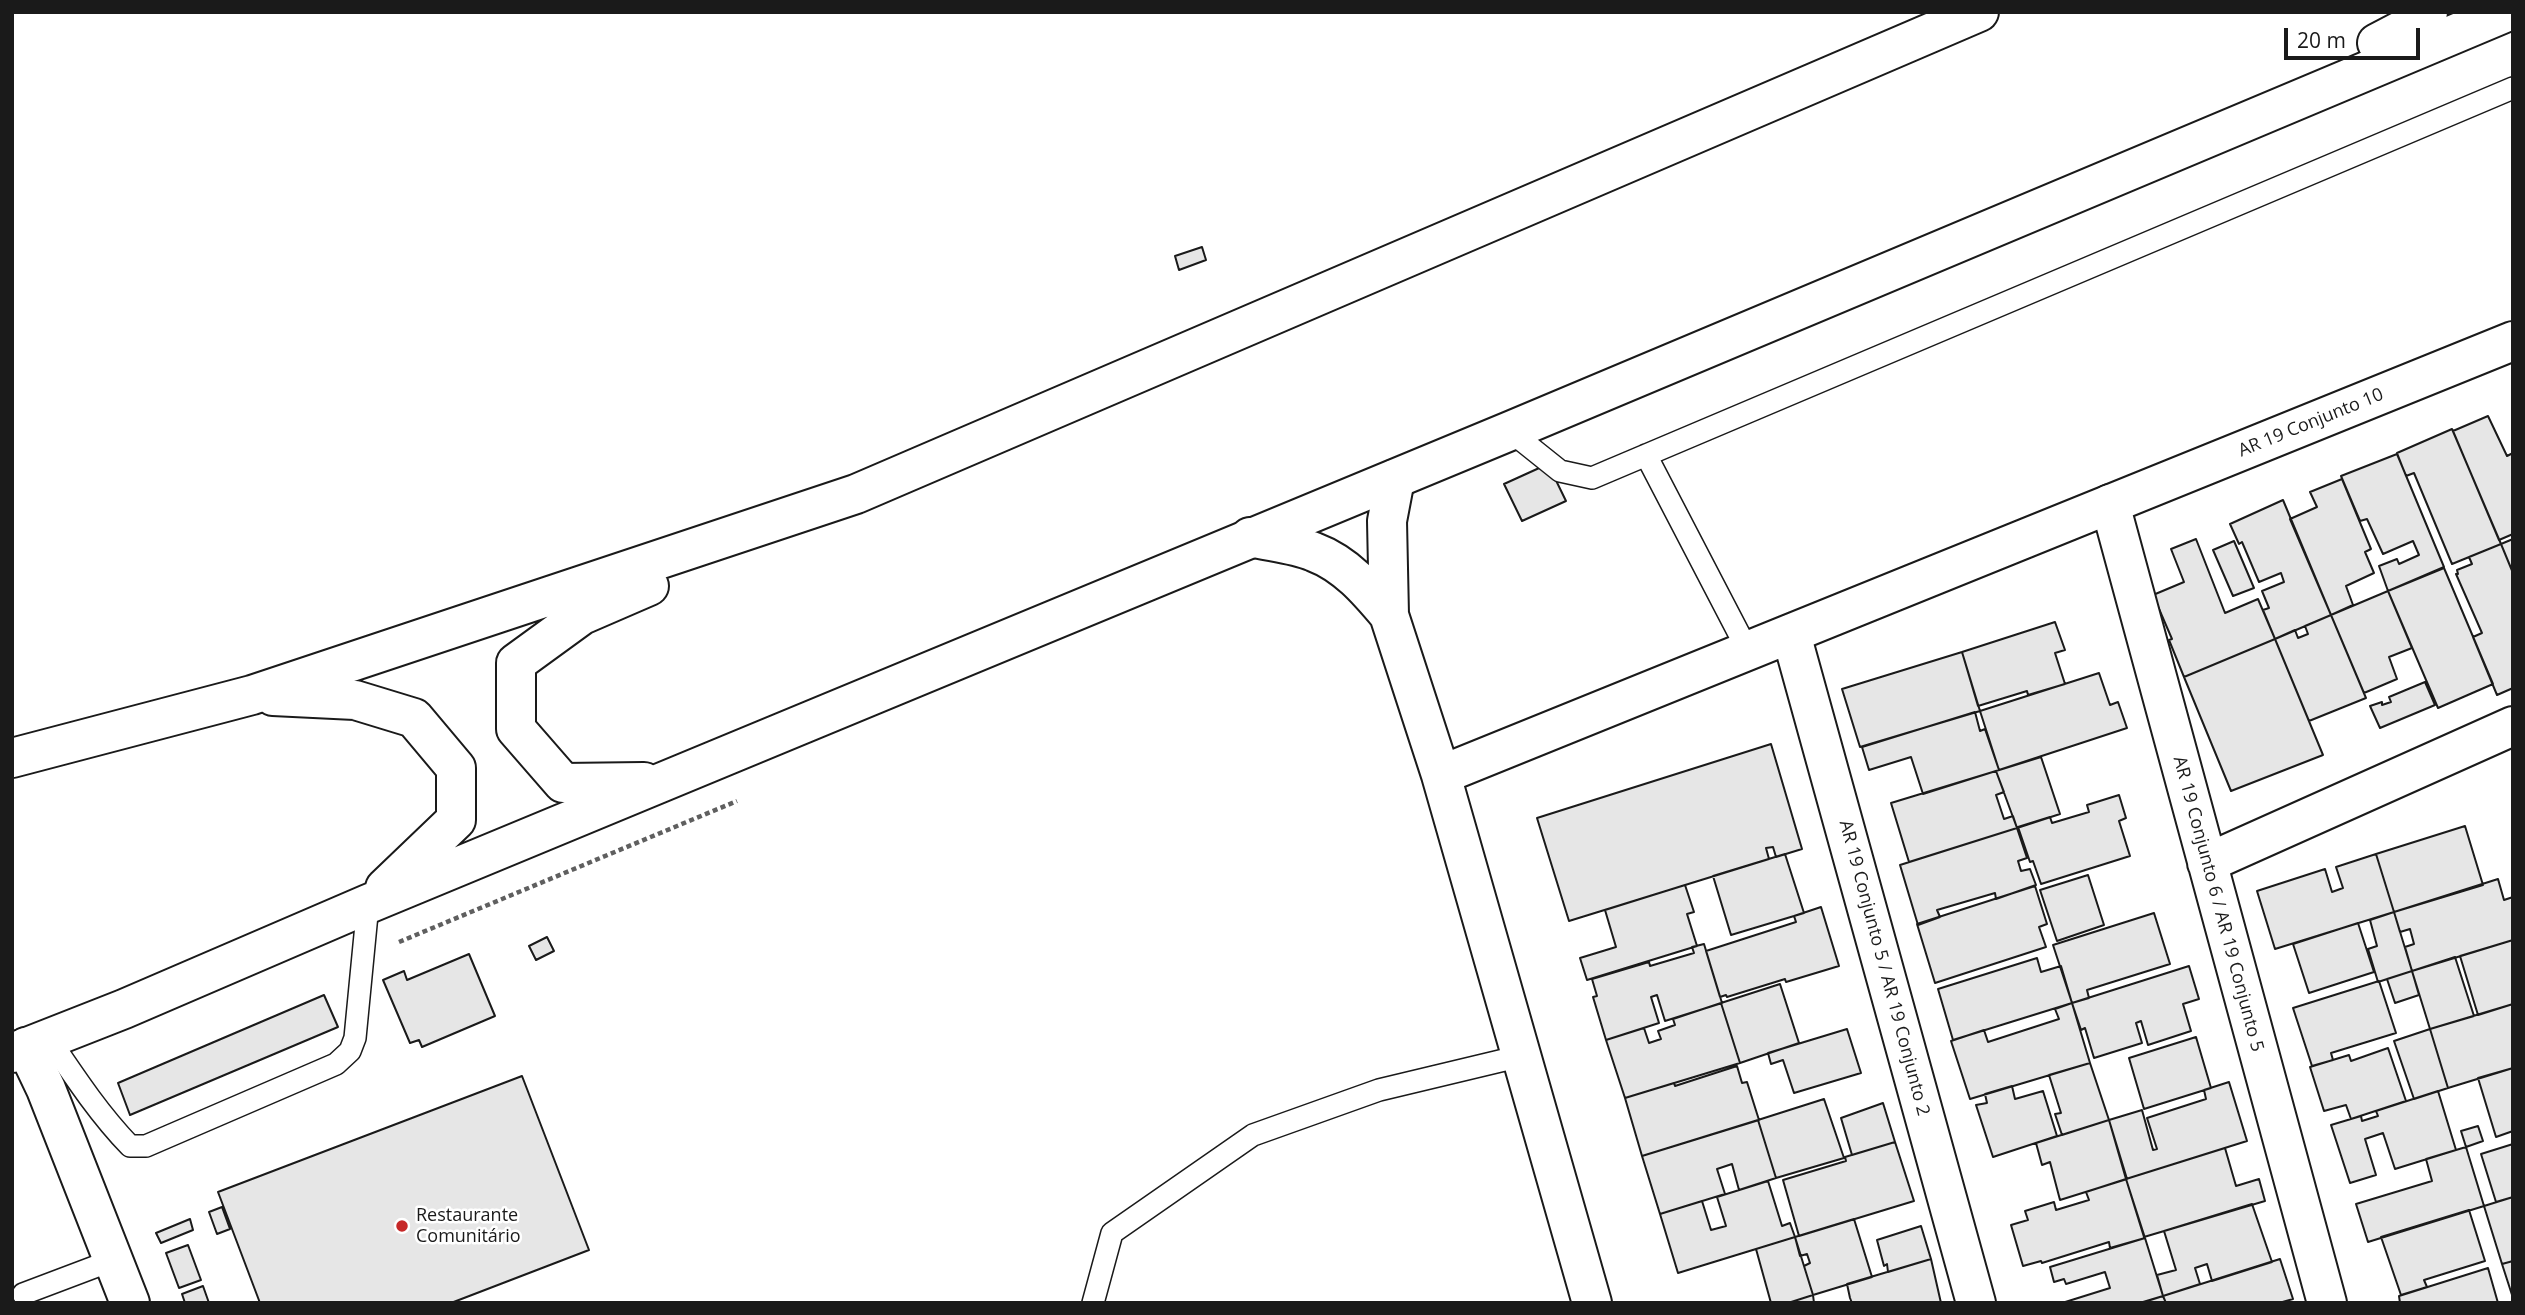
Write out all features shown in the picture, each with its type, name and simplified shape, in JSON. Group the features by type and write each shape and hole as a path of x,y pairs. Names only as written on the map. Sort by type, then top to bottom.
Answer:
{"main road":[{"path":"666,781 563,783 516,729 516,663 582,615 856,494 1979,12"},
{"path":"2113,177 2419,21 2428,12"},
{"path":"130,1303 29,1046 1510,431 2507,12"},
{"name":"AR 19 Conjunto 10","path":"1441,775 2513,341"},
{"path":"1395,478 1387,522 1389,615 1441,775 1592,1303"},
{"path":"12,758 252,695 856,494"},
{"name":"AR 19 Conjunto 6 / AR 19 Conjunto 5","path":"2110,504 2327,1303"},
{"path":"1250,537 1314,552 1338,565 1364,586 1389,615"},
{"name":"AR 19 Conjunto 5 / AR 19 Conjunto 2","path":"1791,634 1976,1303"},
{"path":"252,695 355,700 414,718 456,768 456,820 368,904"},
{"path":"2207,863 2513,726"}],"lane":[{"path":"1510,431 1560,471 1592,478 2513,88"},
{"path":"1646,454 1748,651"},
{"path":"29,1046 75,1078 130,1146 146,1146 336,1064 349,1051 355,1038 368,904"},
{"path":"1093,1303 1112,1233 1253,1135 1380,1090 1521,1056"},
{"path":"23,1294 113,1260"}],"building":[{"path":"1202,247 1206,260 1179,270 1175,256"},
{"path":"2488,416 2507,456 2513,453 2513,534 2499,540 2453,431"},
{"path":"2452,429 2501,544 2452,564 2414,473 2406,476 2397,453"},
{"path":"2397,454 2444,567 2388,591 2379,566 2397,559 2399,564 2419,555 2413,541 2383,554 2367,519 2360,521 2341,476"},
{"path":"1548,464 1566,501 1522,521 1504,484"},
{"path":"2342,479 2371,549 2365,552 2374,573 2346,586 2353,605 2331,615 2290,519 2317,507 2310,492"},
{"path":"2283,500 2331,615 2275,639 2263,610 2269,608 2262,591 2284,582 2281,573 2259,582 2242,542 2239,544 2230,524"},
{"path":"2196,539 2225,613 2258,599 2275,639 2184,677 2169,640 2172,639 2153,595 2184,582 2171,549"},
{"path":"2513,539 2513,573 2501,544"},
{"path":"2234,541 2254,588 2233,596 2213,550"},
{"path":"2501,544 2513,573 2513,688 2497,695 2473,637 2482,633 2456,574 2457,570 2472,564 2469,557"},
{"path":"2444,568 2493,684 2438,708 2388,591"},
{"path":"2388,591 2412,648 2389,657 2397,679 2364,693 2331,615"},
{"path":"2331,615 2366,698 2309,721 2275,639 2295,630 2298,638 2308,634 2305,626"},
{"path":"2055,622 2065,650 2055,653 2065,684 2028,695 2027,691 1978,706 1962,652"},
{"path":"2275,639 2323,755 2231,791 2184,677"},
{"path":"1962,652 1980,711 1860,747 1842,689"},
{"path":"2099,673 2110,705 2118,702 2127,728 1999,770 1980,711"},
{"path":"2425,682 2435,705 2380,728 2370,706 2391,702 2389,697"},
{"path":"1975,712 1980,731 1985,729 1999,770 1923,794 1911,757 1869,770 1862,747"},
{"path":"1771,744 1802,849 1776,857 1773,847 1766,848 1769,859 1569,921 1537,818"},
{"path":"2041,757 2060,814 2017,828 1996,771"},
{"path":"1996,771 2004,792 1996,795 2004,819 2013,816 2017,828 1909,862 1891,803"},
{"path":"2119,795 2126,818 2119,821 2130,856 2041,884 2018,827 2050,817 2052,823 2089,812 2087,805"},
{"path":"2465,826 2483,885 2394,912 2376,854"},
{"path":"2017,828 2027,858 2018,861 2021,871 2030,869 2036,885 1996,899 1995,893 1937,910 1940,917 1918,925 1900,865"},
{"path":"1785,854 1804,913 1731,935 1713,876"},
{"path":"2376,854 2394,912 2275,949 2257,891 2325,869 2332,892 2343,888 2336,867"},
{"path":"2088,875 2104,925 2057,941 2040,890"},
{"path":"2498,879 2504,900 2513,897 2513,940 2412,971 2405,947 2414,944 2410,929 2400,932 2394,912"},
{"path":"1685,885 1694,912 1687,914 1697,946 1587,980 1580,958 1616,947 1605,910"},
{"path":"2035,886 2047,924 2039,927 2046,947 1935,983 1917,924"},
{"path":"1821,907 1839,966 1786,982 1785,979 1720,997 1706,951 1796,922 1794,916"},
{"path":"2394,912 2412,971 2378,982 2368,949 2377,946 2370,920"},
{"path":"2154,913 2170,964 2087,990 2089,998 2072,1003 2053,945"},
{"path":"2358,923 2374,972 2309,993 2293,944"},
{"path":"547,937 554,951 536,960 529,946"},
{"path":"2513,940 2513,1004 2478,1015 2460,956"},
{"path":"1704,944 1722,1003 1665,1021 1657,995 1651,997 1659,1023 1606,1040 1593,997 1597,996 1592,979 1649,962 1650,966 1694,953 1692,947"},
{"path":"469,954 495,1016 422,1047 419,1040 410,1043 383,980 404,971 407,980"},
{"path":"2455,957 2474,1016 2430,1029 2412,971"},
{"path":"2037,958 2041,972 2061,966 2072,1003 1953,1040 1938,989"},
{"path":"2189,966 2199,999 2183,1004 2191,1031 2148,1045 2141,1021 2136,1023 2142,1043 2094,1058 2085,1028 2081,1030 2072,1003"},
{"path":"2412,971 2419,995 2395,1003 2387,979"},
{"path":"2379,981 2396,1033 2331,1053 2333,1060 2312,1066 2293,1008"},
{"path":"1780,984 1799,1043 1740,1063 1721,1003"},
{"path":"324,995 338,1027 130,1115 118,1083"},
{"path":"1721,1003 1740,1063 1625,1098 1606,1040 1644,1028 1649,1043 1661,1039 1658,1031 1675,1025 1673,1019"},
{"path":"2072,1003 2090,1063 1970,1099 1951,1041 1984,1030 1988,1042 2059,1019 2055,1009"},
{"path":"2513,1004 2513,1068 2448,1088 2430,1029"},
{"path":"1847,1029 1861,1073 1794,1093 1783,1060 1771,1064 1768,1053"},
{"path":"2430,1029 2448,1088 2414,1099 2394,1041"},
{"path":"2196,1037 2211,1088 2144,1109 2129,1058"},
{"path":"2388,1048 2406,1101 2351,1119 2346,1105 2324,1111 2310,1067 2349,1055 2351,1061"},
{"path":"2090,1063 2109,1120 2062,1135 2055,1114 2061,1113 2049,1075"},
{"path":"1737,1066 1742,1083 1747,1082 1759,1120 1642,1156 1625,1098 1674,1083 1675,1086"},
{"path":"2513,1068 2513,1131 2496,1137 2478,1078"},
{"path":"522,1076 589,1250 451,1303 260,1303 218,1192"},
{"path":"2229,1082 2247,1141 2126,1179 2109,1120 2142,1110 2153,1150 2157,1149 2147,1118 2206,1099 2204,1090"},
{"path":"2012,1086 2015,1099 2043,1091 2057,1136 1993,1157 1976,1105 1987,1103 1985,1094"},
{"path":"2438,1091 2456,1150 2395,1169 2383,1133 2365,1139 2376,1175 2350,1183 2331,1125 2361,1116 2362,1121 2378,1116 2376,1111"},
{"path":"1824,1099 1844,1158 1776,1178 1758,1120"},
{"path":"1883,1103 1895,1142 1852,1155 1841,1118"},
{"path":"1758,1120 1776,1178 1739,1190 1732,1164 1717,1169 1725,1194 1660,1214 1642,1156"},
{"path":"2109,1120 2127,1179 2060,1200 2050,1162 2042,1165 2036,1143"},
{"path":"2478,1126 2483,1141 2466,1147 2461,1131"},
{"path":"1895,1142 1914,1201 1799,1236 1783,1180 1846,1161 1845,1157"},
{"path":"2513,1144 2513,1197 2496,1202 2481,1154"},
{"path":"2466,1147 2484,1206 2368,1242 2356,1204 2432,1181 2426,1159"},
{"path":"2225,1148 2236,1186 2259,1179 2265,1201 2144,1237 2126,1179"},
{"path":"2126,1179 2145,1238 2110,1248 2109,1242 2042,1263 2041,1261 2023,1266 2011,1225 2028,1220 2025,1211 2054,1202 2056,1210 2089,1200 2086,1192"},
{"path":"1768,1181 1782,1226 1790,1223 1795,1237 1678,1273 1660,1214 1702,1201 1711,1230 1726,1226 1717,1197"},
{"path":"2513,1197 2513,1261 2502,1264 2484,1206"},
{"path":"2252,1204 2272,1262 2212,1281 2207,1264 2195,1268 2200,1284 2163,1296 2157,1275 2176,1270 2164,1231"},
{"path":"222,1207 230,1229 217,1234 209,1212"},
{"path":"2469,1210 2485,1261 2424,1280 2427,1287 2401,1295 2381,1237"},
{"path":"190,1219 193,1230 161,1243 156,1233"},
{"path":"1854,1219 1872,1277 1813,1295 1804,1266 1810,1263 1807,1254 1800,1256 1795,1237"},
{"path":"1921,1226 1931,1259 1888,1272 1877,1240"},
{"path":"1795,1237 1813,1295 1788,1303 1771,1303 1756,1249"},
{"path":"2145,1238 2163,1296 2141,1303 2062,1303 2110,1288 2105,1272 2066,1284 2064,1279 2054,1282 2050,1267"},
{"path":"188,1245 201,1280 179,1288 166,1253"},
{"path":"1931,1259 1941,1303 1852,1303 1847,1284"},
{"path":"2280,1259 2293,1299 2279,1303 2166,1303 2163,1296"},
{"path":"2513,1261 2513,1298 2502,1264"},
{"path":"2488,1268 2498,1303 2400,1303 2399,1296"},
{"path":"203,1286 209,1303 185,1303 182,1294"},
{"path":"1813,1295 1814,1303 1788,1303"},
{"path":"2163,1296 2166,1303 2143,1303 2143,1302"}],"place":[{"name":"Restaurante Comunitário","path":"402,1226"}]}
